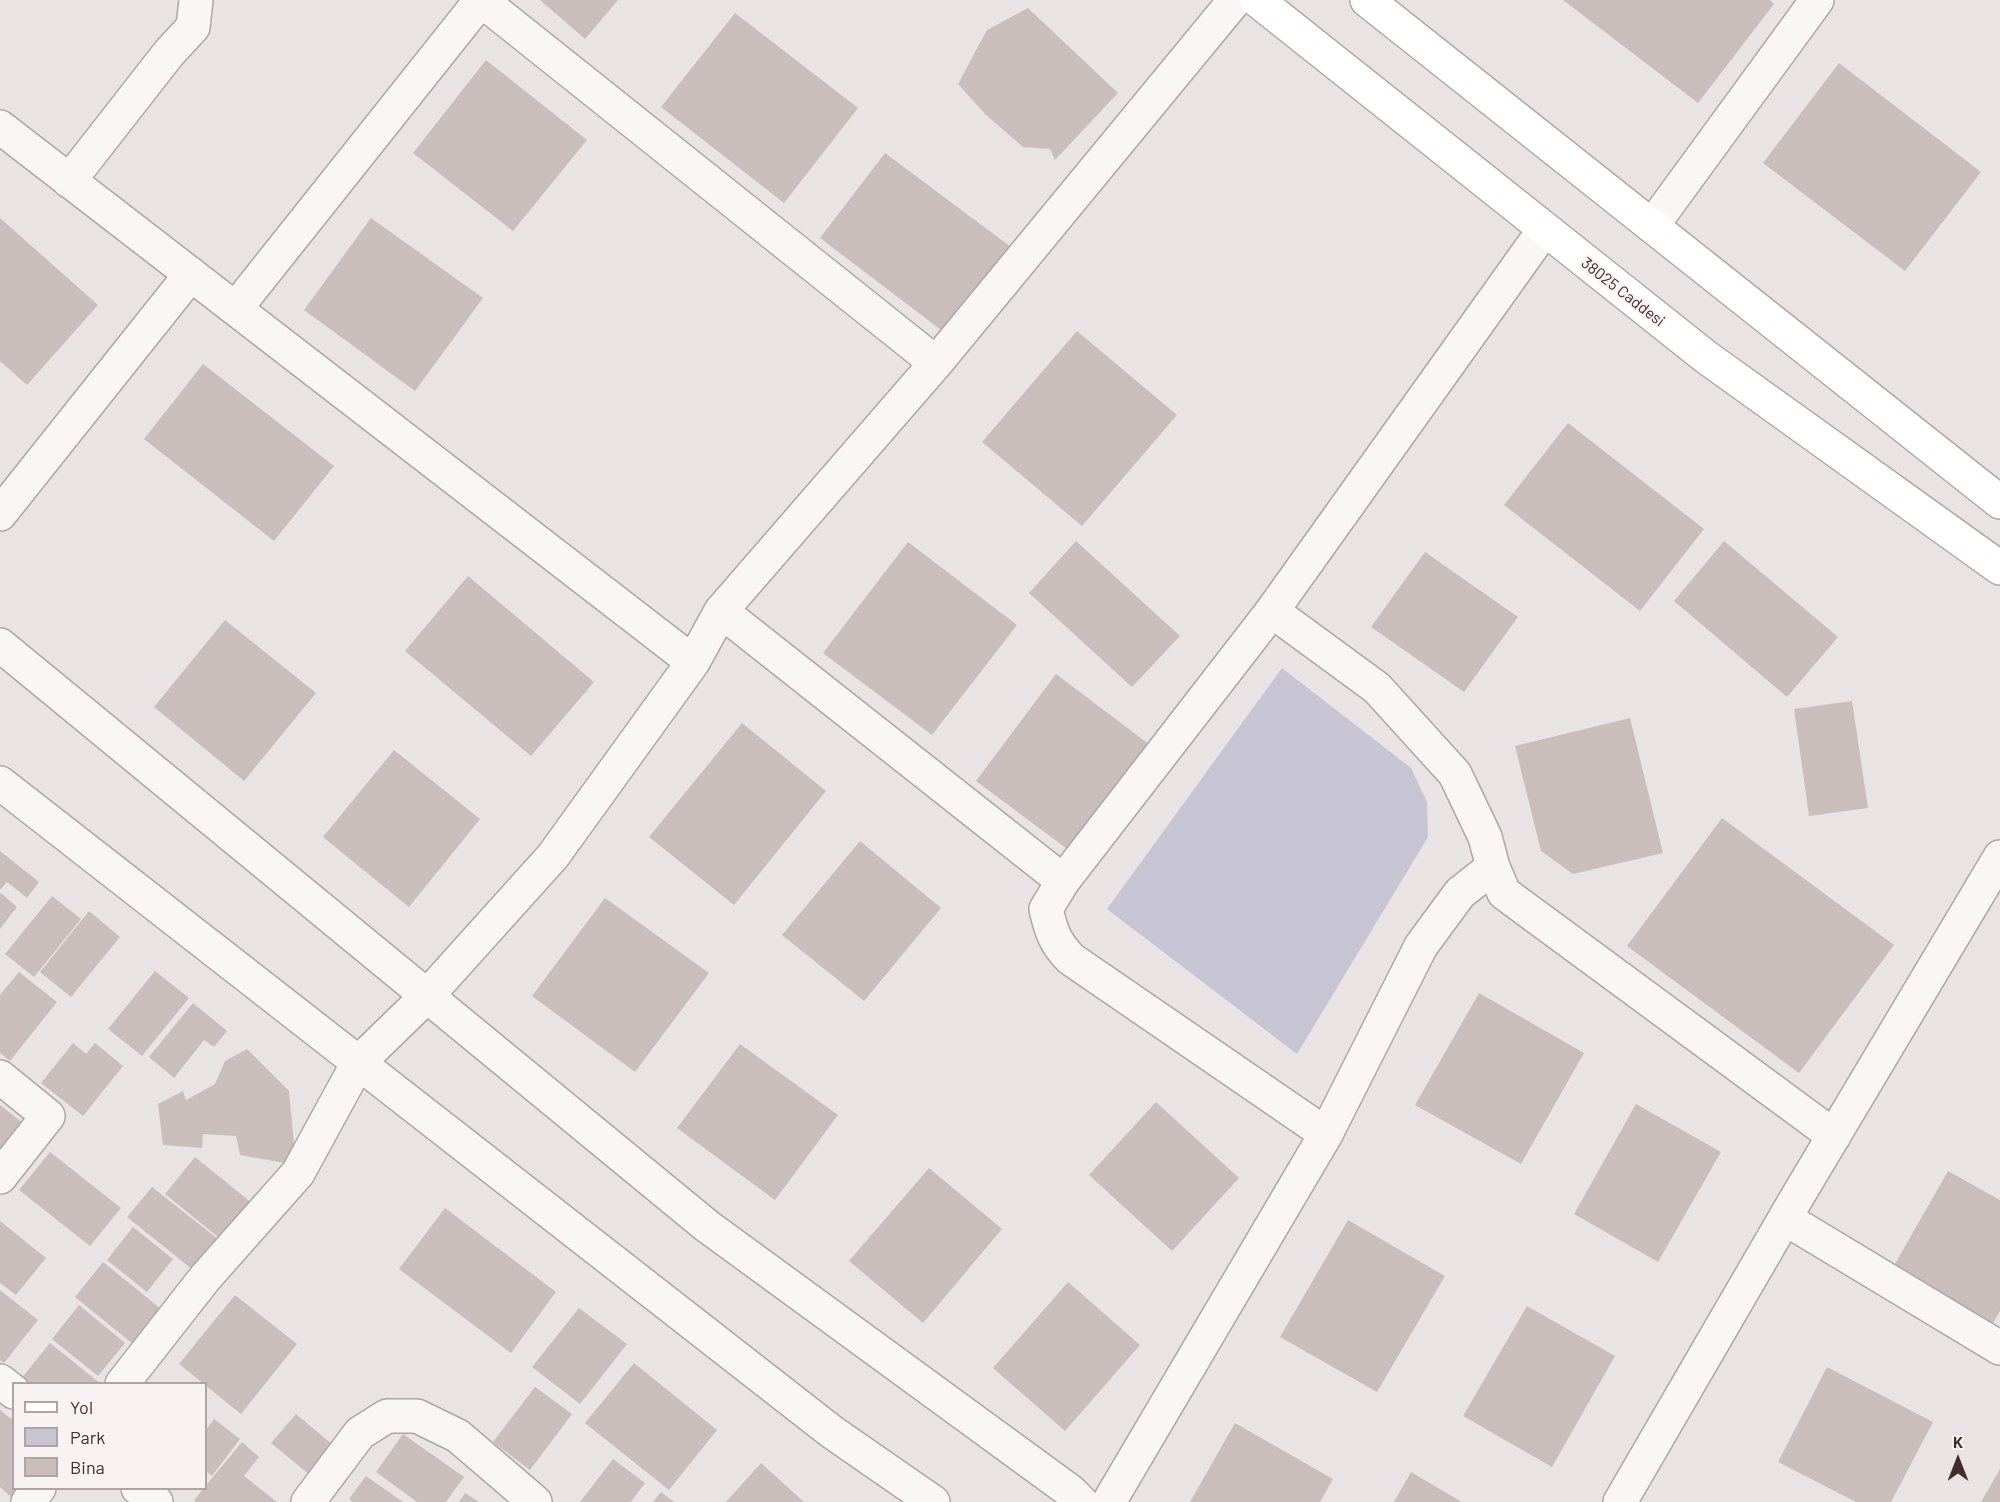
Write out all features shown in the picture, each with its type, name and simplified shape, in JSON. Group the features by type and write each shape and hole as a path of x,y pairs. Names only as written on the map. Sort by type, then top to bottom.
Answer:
{"main road":[{"name":"38025 Caddesi","path":"1257,0 1706,357 2000,568"},
{"path":"1367,0 2000,502"}],"street":[{"path":"69,181 169,53 193,27 196,0"},
{"path":"236,308 481,0 936,363"},
{"path":"123,1382 205,1278 298,1173 358,1063 427,996 553,856 693,662 721,611 936,363 1235,0"},
{"path":"1652,226 1817,0"},
{"path":"0,127 693,662"},
{"path":"1326,1134 1071,959 1059,947 1051,931 1046,909 1063,880 1272,611 1545,230"},
{"path":"0,514 191,274"},
{"path":"721,611 1063,880"},
{"path":"1272,611 1377,688 1455,774 1485,837 1493,867 1504,893 1833,1136"},
{"path":"0,645 707,1226 1082,1502"},
{"path":"0,783 832,1432 933,1502"},
{"path":"1620,1502 1833,1136 2000,857"},
{"path":"1109,1502 1326,1134 1421,946 1460,893 1493,867"},
{"path":"0,1077 48,1116 0,1177"},
{"path":"1786,1219 2000,1348"},
{"path":"0,1381 12,1390"},
{"path":"308,1502 360,1433 387,1416 417,1416 458,1436 535,1502"},
{"path":"28,1502 37,1490"},
{"path":"141,1490 156,1502"}],"green space":[{"path":"1282,668 1411,768 1427,802 1428,837 1297,1054 1107,909"}],"building":[{"path":"540,0 618,0 585,39"},
{"path":"1563,0 1770,0 1774,4 1698,103"},
{"path":"1028,8 1118,93 1055,160 1050,149 1023,147 985,114 958,84 987,30"},
{"path":"735,13 858,108 784,203 661,107"},
{"path":"486,60 587,140 513,231 413,153"},
{"path":"1839,63 1981,172 1905,271 1763,163"},
{"path":"885,153 1011,247 945,333 820,238"},
{"path":"0,218 98,305 27,385 0,361"},
{"path":"371,218 483,298 415,391 304,310"},
{"path":"1077,331 1177,415 1082,526 982,442"},
{"path":"203,364 334,466 274,541 144,439"},
{"path":"1568,423 1704,529 1640,611 1504,505"},
{"path":"1076,541 1180,636 1132,687 1029,593"},
{"path":"1724,541 1838,637 1787,697 1674,601"},
{"path":"908,542 1017,625 932,735 823,653"},
{"path":"1425,552 1518,617 1464,692 1371,627"},
{"path":"468,576 594,682 531,756 405,651"},
{"path":"225,620 316,693 244,781 154,707"},
{"path":"1056,674 1154,748 1074,854 976,781"},
{"path":"1852,701 1868,808 1809,816 1794,709"},
{"path":"1630,718 1663,853 1573,874 1541,851 1515,746"},
{"path":"742,723 826,791 734,905 649,837"},
{"path":"394,750 480,819 409,907 323,837"},
{"path":"1722,818 1894,945 1799,1073 1627,946"},
{"path":"860,841 941,908 864,1001 782,935"},
{"path":"0,851 39,882 27,898 7,882 0,890"},
{"path":"1,893 17,907 0,929 0,895"},
{"path":"52,896 81,919 34,977 5,954"},
{"path":"605,898 709,973 635,1072 532,996"},
{"path":"89,911 120,937 71,997 40,972"},
{"path":"155,971 189,998 142,1056 108,1029"},
{"path":"19,972 57,1002 10,1061 0,1053 0,995"},
{"path":"1479,993 1584,1053 1521,1164 1415,1105"},
{"path":"193,1003 227,1031 214,1047 204,1040 174,1078 149,1057"},
{"path":"73,1043 86,1054 95,1043 123,1066 83,1116 41,1083"},
{"path":"740,1044 838,1115 775,1200 677,1128"},
{"path":"247,1049 289,1091 296,1165 240,1155 236,1136 203,1134 202,1148 163,1145 158,1104 183,1091 186,1100 215,1084 225,1061"},
{"path":"1156,1102 1239,1178 1172,1251 1089,1175"},
{"path":"1636,1104 1721,1152 1658,1262 1574,1214"},
{"path":"0,1105 24,1124 0,1154"},
{"path":"50,1152 121,1208 90,1246 19,1190"},
{"path":"195,1157 258,1208 228,1245 165,1194"},
{"path":"929,1168 1002,1229 923,1323 849,1261"},
{"path":"1948,1171 2000,1200 2000,1311 1992,1325 1892,1269"},
{"path":"152,1187 218,1239 193,1270 127,1217"},
{"path":"445,1208 556,1292 511,1353 399,1269"},
{"path":"1348,1220 1445,1276 1377,1392 1280,1337"},
{"path":"0,1221 46,1258 16,1295 0,1283"},
{"path":"133,1227 173,1259 147,1292 107,1260"},
{"path":"103,1262 166,1313 138,1348 75,1297"},
{"path":"1068,1282 1140,1345 1065,1431 993,1368"},
{"path":"0,1290 38,1320 4,1363 0,1360"},
{"path":"235,1295 297,1344 241,1414 207,1387 207,1382 201,1382 179,1364"},
{"path":"79,1305 125,1343 98,1376 52,1339"},
{"path":"1527,1306 1615,1356 1552,1467 1463,1416"},
{"path":"579,1308 627,1344 580,1404 532,1367"},
{"path":"50,1343 99,1382 19,1382"},
{"path":"634,1363 717,1430 669,1490 585,1423"},
{"path":"1827,1367 1933,1422 1891,1502 1856,1502 1778,1462"},
{"path":"535,1387 572,1414 530,1470 493,1442"},
{"path":"0,1410 12,1418 12,1490 26,1490 17,1502 0,1487"},
{"path":"296,1414 340,1451 316,1480 271,1443"},
{"path":"214,1419 240,1439 212,1476 207,1472 207,1429"},
{"path":"1235,1423 1333,1479 1320,1502 1190,1502"},
{"path":"403,1434 464,1477 446,1502 417,1502 376,1472"},
{"path":"242,1442 259,1457 244,1476 277,1502 196,1502 194,1500 202,1490 207,1490 207,1484"},
{"path":"613,1459 645,1483 631,1502 580,1502"},
{"path":"761,1463 804,1502 726,1502"},
{"path":"2000,1469 2000,1502 1981,1502"},
{"path":"1411,1472 1462,1502 1394,1502"},
{"path":"366,1476 403,1502 353,1502 349,1499"},
{"path":"661,1492 674,1502 653,1502"},
{"path":"465,1493 479,1502 459,1502"}]}
